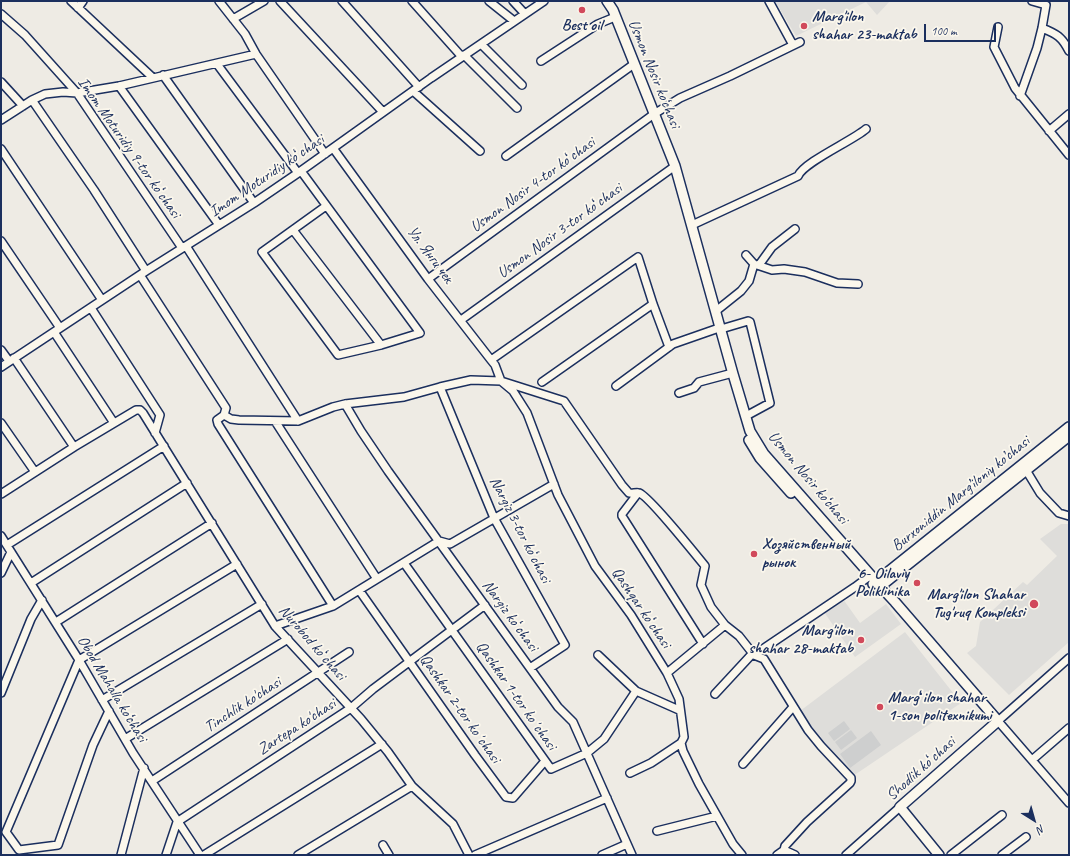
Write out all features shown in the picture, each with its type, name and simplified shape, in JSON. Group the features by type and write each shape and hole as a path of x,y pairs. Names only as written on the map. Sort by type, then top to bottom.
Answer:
{"main road":[{"name":"Usmon Nosir ko‘chasi","path":"611,3 615,17 673,164 716,311 718,329"},
{"name":"Usmon Nosir ko‘chasi","path":"673,164 718,329 750,430 764,454 874,582"},
{"name":"Usmon Nosir ko‘chasi","path":"724,349 744,430 758,454 778,479 874,582 896,602 998,720"},
{"name":"Burxoniddin Marg’iloniy ko’chasi","path":"1024,467 1069,427"},
{"name":"Burxoniddin Marg’iloniy ko’chasi","path":"874,582 1024,467 1069,436"},
{"name":"Shodlik koʻchasi","path":"900,808 998,720"},
{"path":"900,808 938,855"}],"street":[{"path":"71,1 152,77"},
{"path":"78,8 83,1"},
{"path":"219,1 249,40 256,54 325,154"},
{"path":"233,19 264,1"},
{"path":"280,1 383,112"},
{"path":"342,1 416,89 480,151"},
{"path":"412,1 463,56 517,108"},
{"path":"489,1 514,22"},
{"path":"513,1 525,14"},
{"name":"Imom Moturidiy koʻchasi","path":"1,367 300,172 383,112 544,1"},
{"name":"Usmon Nosir 4-tor koʻchasi","path":"428,278 654,114 680,98 730,76 797,43 769,1"},
{"path":"1020,96 1037,48 1046,5 1032,1"},
{"name":"Imom Moturidiy 9-tor koʻchasi","path":"1,14 25,36 77,93 184,247 298,421"},
{"path":"541,61 598,24 615,17"},
{"path":"998,27 994,43 996,51 1015,88 1069,155"},
{"path":"1042,28 1055,33 1060,37 1069,52"},
{"path":"481,44 522,84"},
{"path":"1,120 32,100 45,94 63,92 77,93 119,86 152,77 217,64 256,54"},
{"path":"217,64 326,206 420,333 338,355 262,252 326,206"},
{"path":"506,156 634,64"},
{"path":"163,75 254,203"},
{"path":"1,82 23,106"},
{"path":"119,86 219,225"},
{"path":"32,100 94,190 226,408 224,415 218,418 218,424 333,606"},
{"path":"1049,131 1069,114"},
{"path":"692,225 734,207 798,176 800,170 858,136 866,129"},
{"name":"Ул. Янги чек","path":"333,148 428,278 491,360 501,381"},
{"path":"1,149 102,300"},
{"name":"Usmon Nosir 3-tor koʻchasi","path":"461,320 673,164"},
{"path":"716,311 741,291 749,281 757,264 772,247 795,229"},
{"path":"293,230 381,344"},
{"path":"1,241 114,423 1,494"},
{"path":"746,255 757,264 772,270 784,269 805,272 837,284 858,284"},
{"path":"491,360 638,257 669,347"},
{"path":"542,382 653,304"},
{"path":"91,308 160,415 155,433"},
{"path":"616,386 673,344 748,321 750,322 770,403 746,416"},
{"path":"1,350 11,360 74,447"},
{"path":"679,393 694,388 698,382 729,374"},
{"path":"224,415 230,419 239,420 298,421 333,407 345,404 404,397 471,380 501,381 564,401 622,485 629,493 638,493 645,498 673,528 704,566 701,585 711,607 725,625 739,636 754,654 764,659 808,730 851,778 851,781 807,822 785,846 784,850 777,855"},
{"name":"Qashqar koʻchasi","path":"501,381 513,391 527,413 558,495 595,566 631,615 667,673 679,699 679,710 684,737 681,743 683,751 698,784 742,855"},
{"name":"Nargiz 3-tor koʻchasi","path":"440,387 494,518 566,645 530,668"},
{"name":"Nargiz koʻchasi","path":"345,404 388,471 558,707 573,722 632,855"},
{"name":"Nurobod koʻchasi","path":"114,423 136,410 140,410 143,413 275,626 351,708 382,744 412,786 454,824 469,855"},
{"path":"275,421 377,579"},
{"path":"2,426 35,472"},
{"path":"1,573 9,548 164,446"},
{"path":"1024,467 1040,493 1060,512 1069,516"},
{"path":"31,583 186,483"},
{"path":"275,626 333,606 439,541 450,544 554,484"},
{"path":"638,493 622,516 703,644"},
{"path":"56,622 212,523"},
{"name":"Obod Mahalla ko‘chasi","path":"1,536 56,622 177,822 200,855"},
{"name":"Qashkar 1-tor koʼchasi","path":"404,563 551,769 587,753 604,738 636,691"},
{"path":"109,711 93,745 58,845 20,853 6,832 79,660 237,564"},
{"path":"715,694 754,654 874,582"},
{"name":"Qashkar 2-tor koʼchasi","path":"359,590 475,756 506,797 513,798 545,761"},
{"path":"1,693 31,619 42,600"},
{"path":"102,700 262,604"},
{"name":"Zartepa ko'chasi","path":"177,822 351,708 373,689 485,606"},
{"path":"667,673 725,625"},
{"path":"126,740 288,639"},
{"name":"Tinchlik ko'chasi","path":"152,781 349,652"},
{"path":"598,655 636,691 679,710"},
{"name":"Shodlik koʻchasi","path":"998,720 1069,658"},
{"path":"743,764 793,707"},
{"path":"998,720 1069,803"},
{"path":"1032,760 1069,728"},
{"path":"630,773 651,763 681,743"},
{"path":"204,855 382,744"},
{"path":"121,855 144,768"},
{"path":"298,855 412,786"},
{"path":"475,855 607,798"},
{"name":"Shodlik koʻchasi","path":"846,855 900,808"},
{"path":"951,855 1002,815"},
{"path":"657,831 717,816"},
{"path":"166,855 177,822"},
{"path":"1002,855 1026,837"},
{"path":"602,855 628,844"},
{"path":"383,845 389,855"},
{"path":"784,850 794,855"}],"shaded area":[{"name":"Marg'ilon shahar 23-maktab","path":"775,1 890,1 877,15 866,2 796,36"},
{"name":"Marg'ilon Shahar Tug'ruq Kompleksi","path":"1061,524 1069,524 1069,642 1009,695 967,653 976,646 980,622 1023,582 1027,585 1057,556 1040,539"},
{"name":"Marg'ilon shahar 28-maktab","path":"843,599 860,623 886,604 901,624 855,657 824,612"},
{"name":"Margʻilon shahar 1-son politexnikumi","path":"905,632 961,703 853,776 810,729 800,711"},
{"path":"844,721 850,729 834,741 828,733"},
{"path":"851,730 857,738 841,750 835,742"},
{"path":"871,731 881,745 850,768 840,754"}],"place":[{"name":"Best oil","path":"582,10"},
{"name":"Marg'ilon shahar 23-maktab","path":"804,26"},
{"name":"Хозяйственный рынок","path":"754,554"},
{"name":"6- Oilaviy Poliklinika","path":"917,583"},
{"name":"Marg'ilon Shahar Tug'ruq Kompleksi","path":"1034,604"},
{"name":"Marg'ilon shahar 28-maktab","path":"861,640"},
{"name":"Margʻilon shahar 1-son politexnikumi","path":"880,707"}]}
